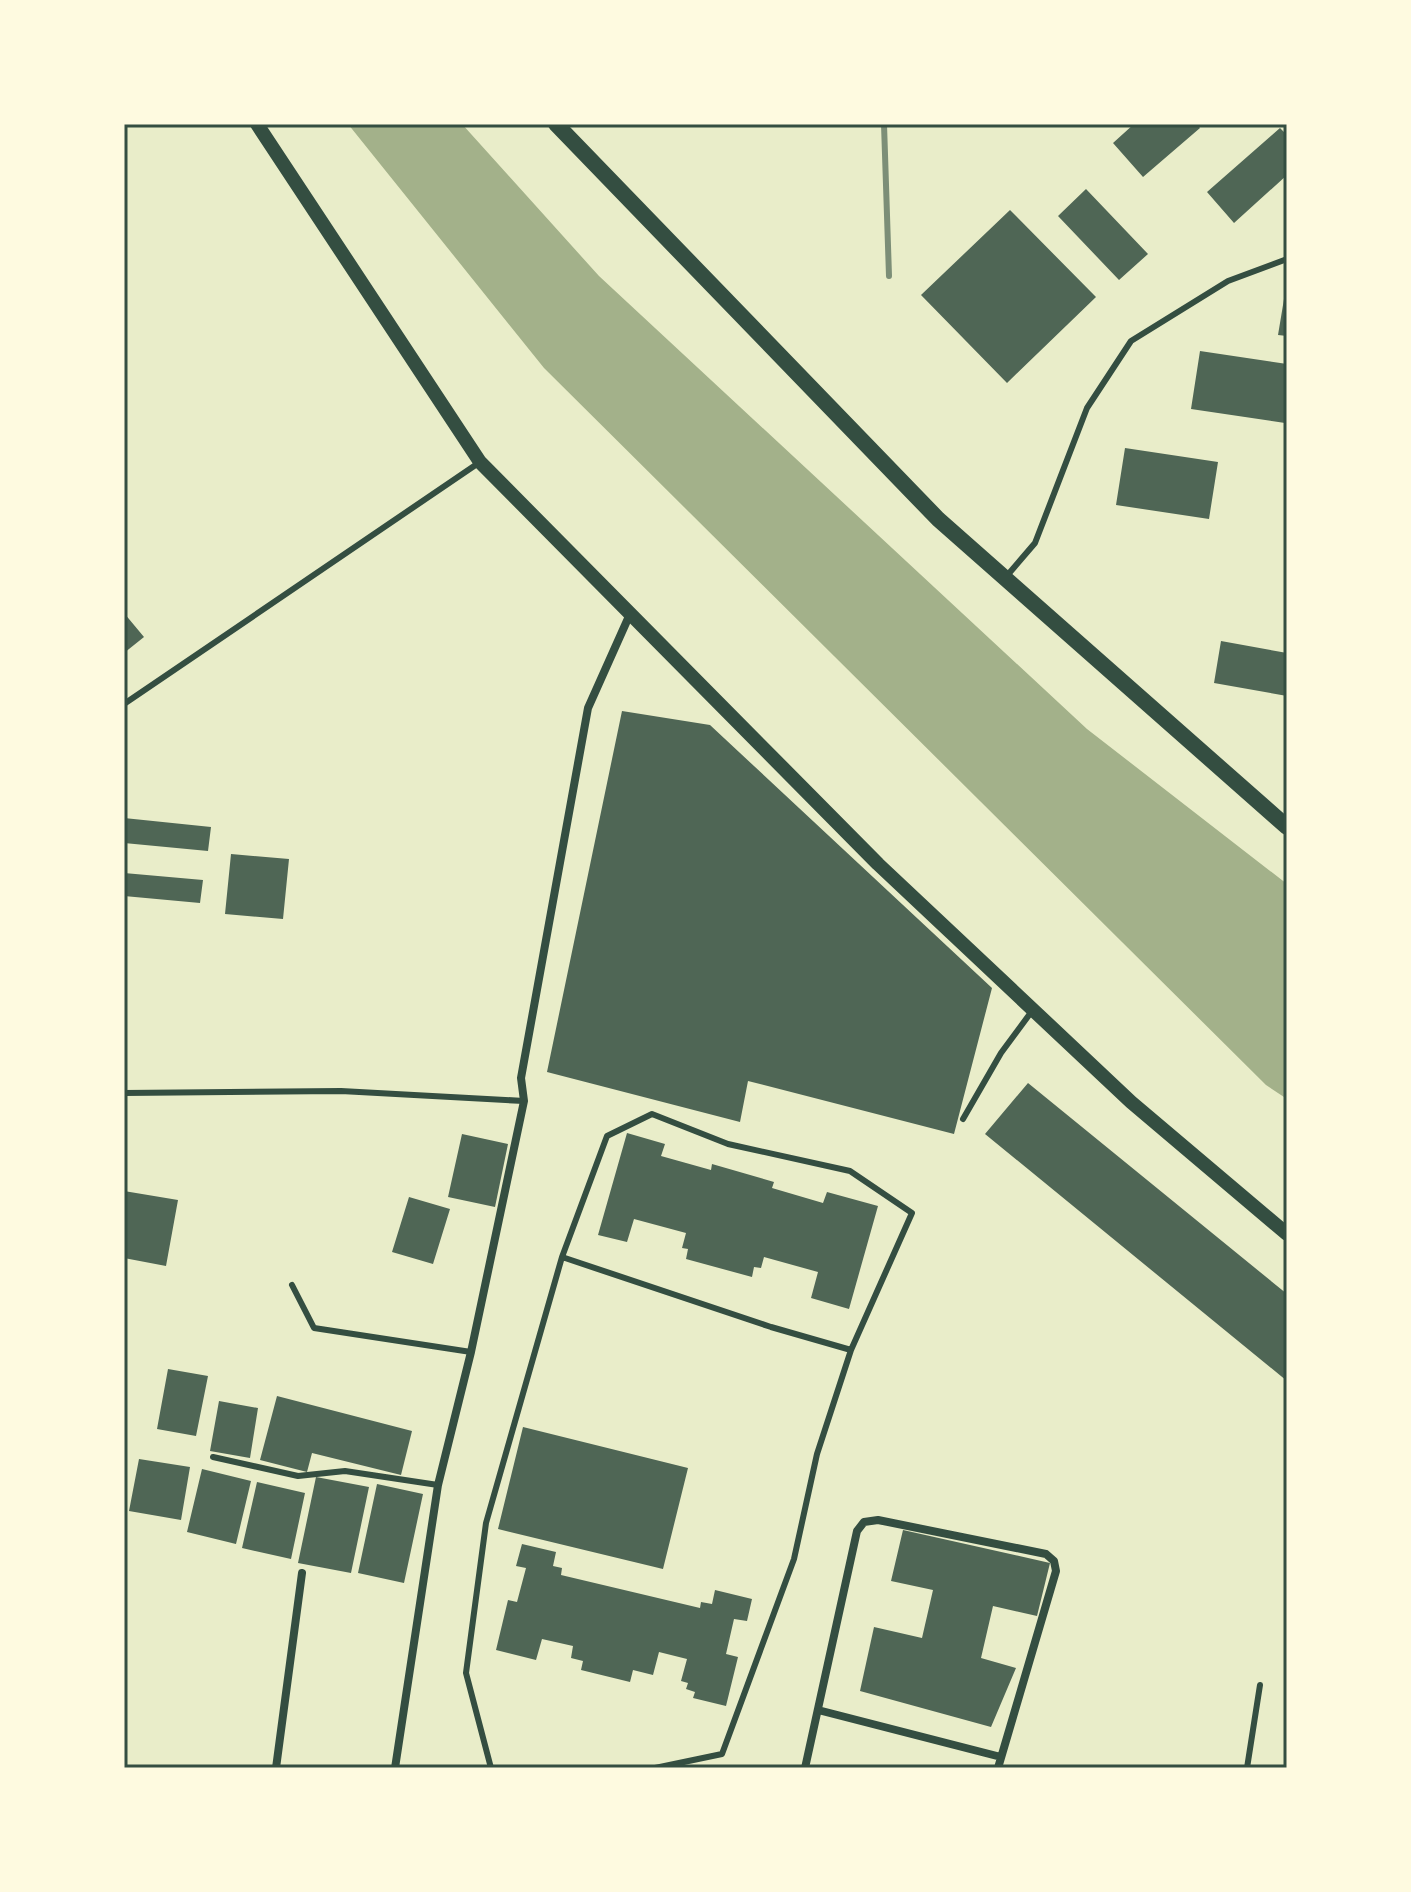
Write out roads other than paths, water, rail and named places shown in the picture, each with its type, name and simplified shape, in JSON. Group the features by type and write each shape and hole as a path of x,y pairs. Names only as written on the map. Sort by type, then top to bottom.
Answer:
{"main road":[{"path":"556,124 938,519 1284,818"}],"street":[{"path":"257,124 480,462 878,864 1131,1102 1287,1234"},
{"path":"395,1768 438,1485 471,1352 524,1101 521,1078 588,708 630,614"},
{"path":"805,1768 857,1531 864,1522 878,1520 1046,1554 1054,1561 1056,1571 998,1768"},
{"path":"276,1768 302,1573"},
{"path":"818,1710 1001,1757"}],"lane":[{"path":"1005,578 1035,543 1087,408 1131,341 1228,281 1287,259"},
{"path":"124,704 480,462"},
{"path":"963,1119 1001,1053 1033,1010"},
{"path":"124,1093 341,1091 524,1101"},
{"path":"491,1768 466,1673 486,1523 562,1257 607,1136 652,1114 728,1144 850,1171 912,1213 851,1350 817,1454 794,1559 722,1754 655,1768"},
{"path":"562,1257 771,1327 851,1350"},
{"path":"292,1285 314,1328 471,1352"},
{"path":"213,1457 298,1476 345,1471 438,1485"},
{"path":"1247,1768 1260,1685"}],"railway":[{"path":"884,124 889,276"}]}
